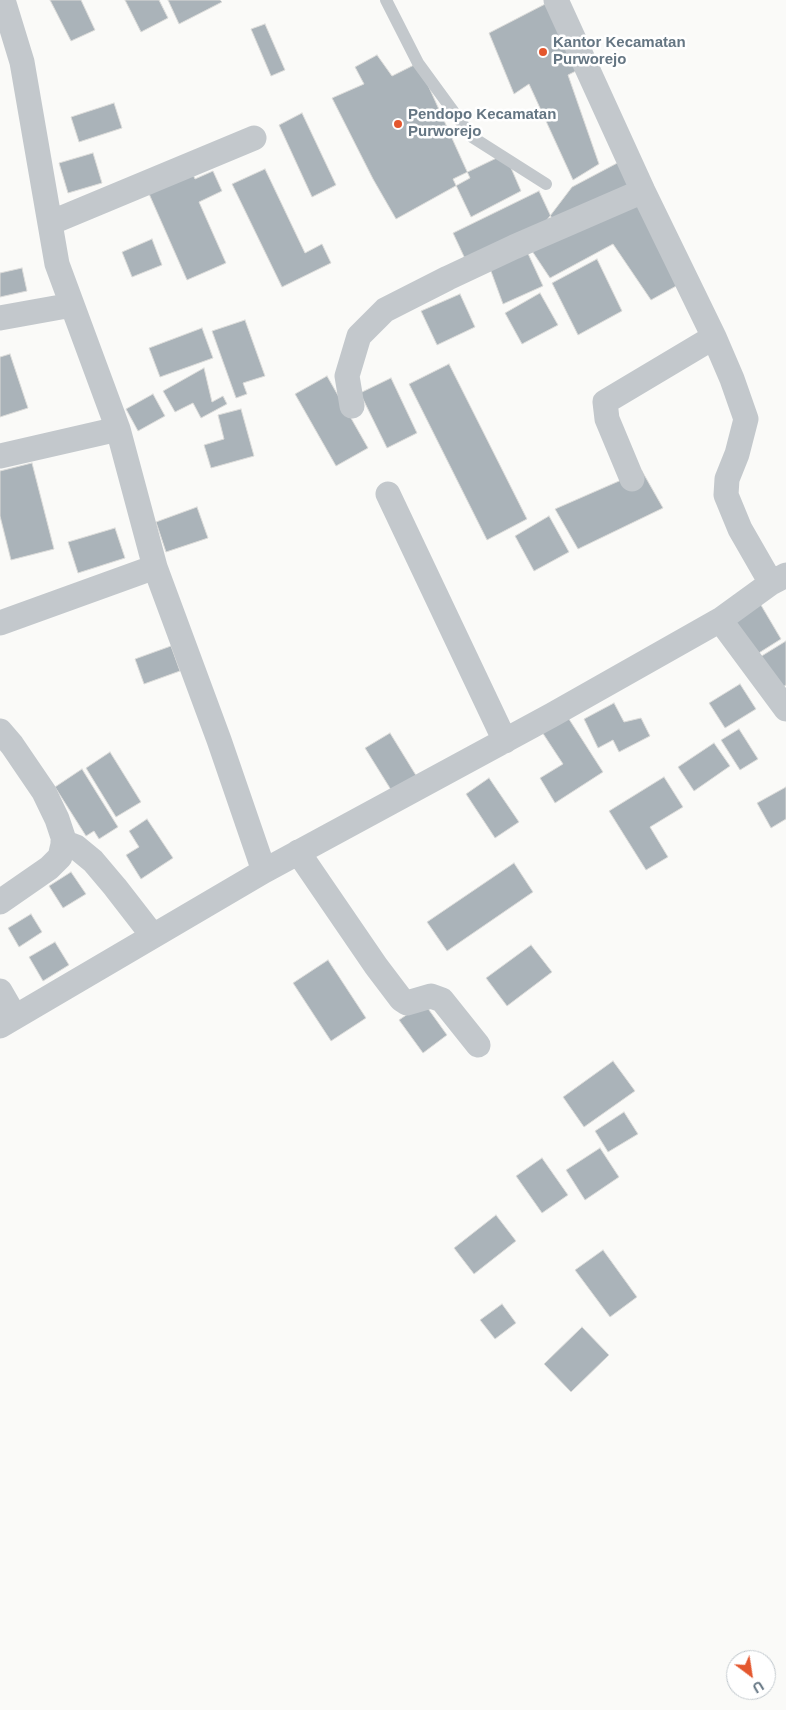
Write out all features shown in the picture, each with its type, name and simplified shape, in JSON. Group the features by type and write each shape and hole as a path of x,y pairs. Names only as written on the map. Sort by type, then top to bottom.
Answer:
{"street":[{"path":"3,0 22,62 57,264 118,429 155,567 219,740 264,871"},
{"path":"0,991 7,1022 264,871 505,741 720,620 778,579 740,529 726,495 727,479 737,454 746,419 732,379 714,337 643,191 556,0"},
{"path":"50,223 254,138"},
{"path":"352,406 347,376 359,336 385,310 514,247 643,191"},
{"path":"0,318 72,305"},
{"path":"632,479 608,419 605,402 714,337"},
{"path":"0,456 118,429"},
{"path":"388,494 505,741"},
{"path":"0,623 155,567"},
{"path":"720,620 786,709"},
{"path":"0,731 12,745 44,792 57,819 63,842 60,857 49,868 0,902"},
{"path":"63,842 76,847 93,861 153,936"},
{"path":"298,852 376,966 401,999 407,1003 431,996 442,1000 478,1045"}],"lane":[{"path":"386,0 418,63 472,137 546,184"}],"building":[{"path":"50,0 81,0 95,30 71,41"},
{"path":"125,0 159,0 168,18 141,32"},
{"path":"168,0 220,0 222,2 179,24"},
{"path":"551,1 582,68 568,75 599,164 573,180 529,84 514,94 489,33"},
{"path":"265,24 285,70 271,76 251,29"},
{"path":"377,55 392,76 418,63 470,178 396,219 373,179 332,98 364,84 355,67"},
{"path":"114,103 122,128 79,142 71,117"},
{"path":"302,113 336,185 312,197 279,125"},
{"path":"93,153 102,183 68,193 59,163"},
{"path":"505,154 521,191 471,217 453,179"},
{"path":"623,160 687,280 651,300 613,244 550,278 528,245 572,187"},
{"path":"190,168 195,179 213,171 222,191 199,202 226,263 187,280 146,187"},
{"path":"265,169 305,253 322,244 331,263 282,287 232,184"},
{"path":"539,191 553,221 467,263 453,233"},
{"path":"152,239 162,265 132,277 122,252"},
{"path":"525,247 543,286 503,304 488,263"},
{"path":"597,259 622,311 578,335 552,283"},
{"path":"22,268 27,291 0,297 0,273"},
{"path":"540,293 558,325 522,344 505,313"},
{"path":"460,294 475,327 437,345 421,311"},
{"path":"245,320 265,376 243,383 247,394 236,398 212,331"},
{"path":"202,328 213,358 160,377 149,348"},
{"path":"10,354 28,408 0,417 0,357"},
{"path":"449,364 527,519 487,540 409,384"},
{"path":"204,368 212,402 223,396 227,404 201,418 193,403 175,412 163,391"},
{"path":"327,376 368,448 336,466 295,394"},
{"path":"391,378 417,433 387,448 360,393"},
{"path":"153,394 165,416 138,431 126,409"},
{"path":"241,409 254,456 211,468 204,445 224,439 218,415"},
{"path":"32,463 54,549 11,560 0,516 0,471"},
{"path":"642,471 663,508 578,549 555,509"},
{"path":"197,507 208,538 166,552 156,522"},
{"path":"549,516 569,552 534,571 515,536"},
{"path":"115,528 125,558 78,573 68,542"},
{"path":"758,600 781,639 754,656 730,618"},
{"path":"786,641 786,685 778,690 760,657"},
{"path":"171,646 180,671 144,684 135,659"},
{"path":"740,684 756,709 725,728 709,703"},
{"path":"614,703 624,722 641,718 650,736 619,752 613,740 598,748 584,719"},
{"path":"567,716 603,772 555,803 540,778 563,764 542,732"},
{"path":"739,729 758,759 740,770 721,740"},
{"path":"390,733 417,777 393,793 365,748"},
{"path":"714,743 730,766 694,791 678,767"},
{"path":"110,752 141,802 116,817 86,768"},
{"path":"82,769 118,827 99,839 94,831 86,836 55,787"},
{"path":"664,777 683,807 650,827 668,857 646,870 609,811"},
{"path":"489,778 519,822 495,838 466,794"},
{"path":"786,787 786,819 771,828 757,803"},
{"path":"147,819 173,858 141,879 126,855 139,847 129,831"},
{"path":"514,863 533,892 447,951 427,922"},
{"path":"71,872 86,894 63,908 49,886"},
{"path":"31,914 42,932 19,947 8,928"},
{"path":"55,942 69,965 43,981 29,957"},
{"path":"531,945 552,972 507,1006 486,978"},
{"path":"328,960 366,1018 331,1041 293,983"},
{"path":"424,1003 447,1035 423,1053 399,1020"},
{"path":"613,1061 635,1091 584,1127 563,1097"},
{"path":"624,1112 638,1134 608,1152 595,1131"},
{"path":"600,1148 619,1177 585,1200 566,1170"},
{"path":"542,1158 568,1195 542,1213 516,1176"},
{"path":"496,1215 516,1241 474,1274 454,1248"},
{"path":"603,1250 637,1297 610,1317 575,1270"},
{"path":"502,1304 516,1323 495,1339 480,1320"},
{"path":"582,1327 609,1355 571,1392 544,1364"}],"place":[{"name":"Kantor Kecamatan Purworejo","path":"543,52"},
{"name":"Pendopo Kecamatan Purworejo","path":"398,124"}]}
